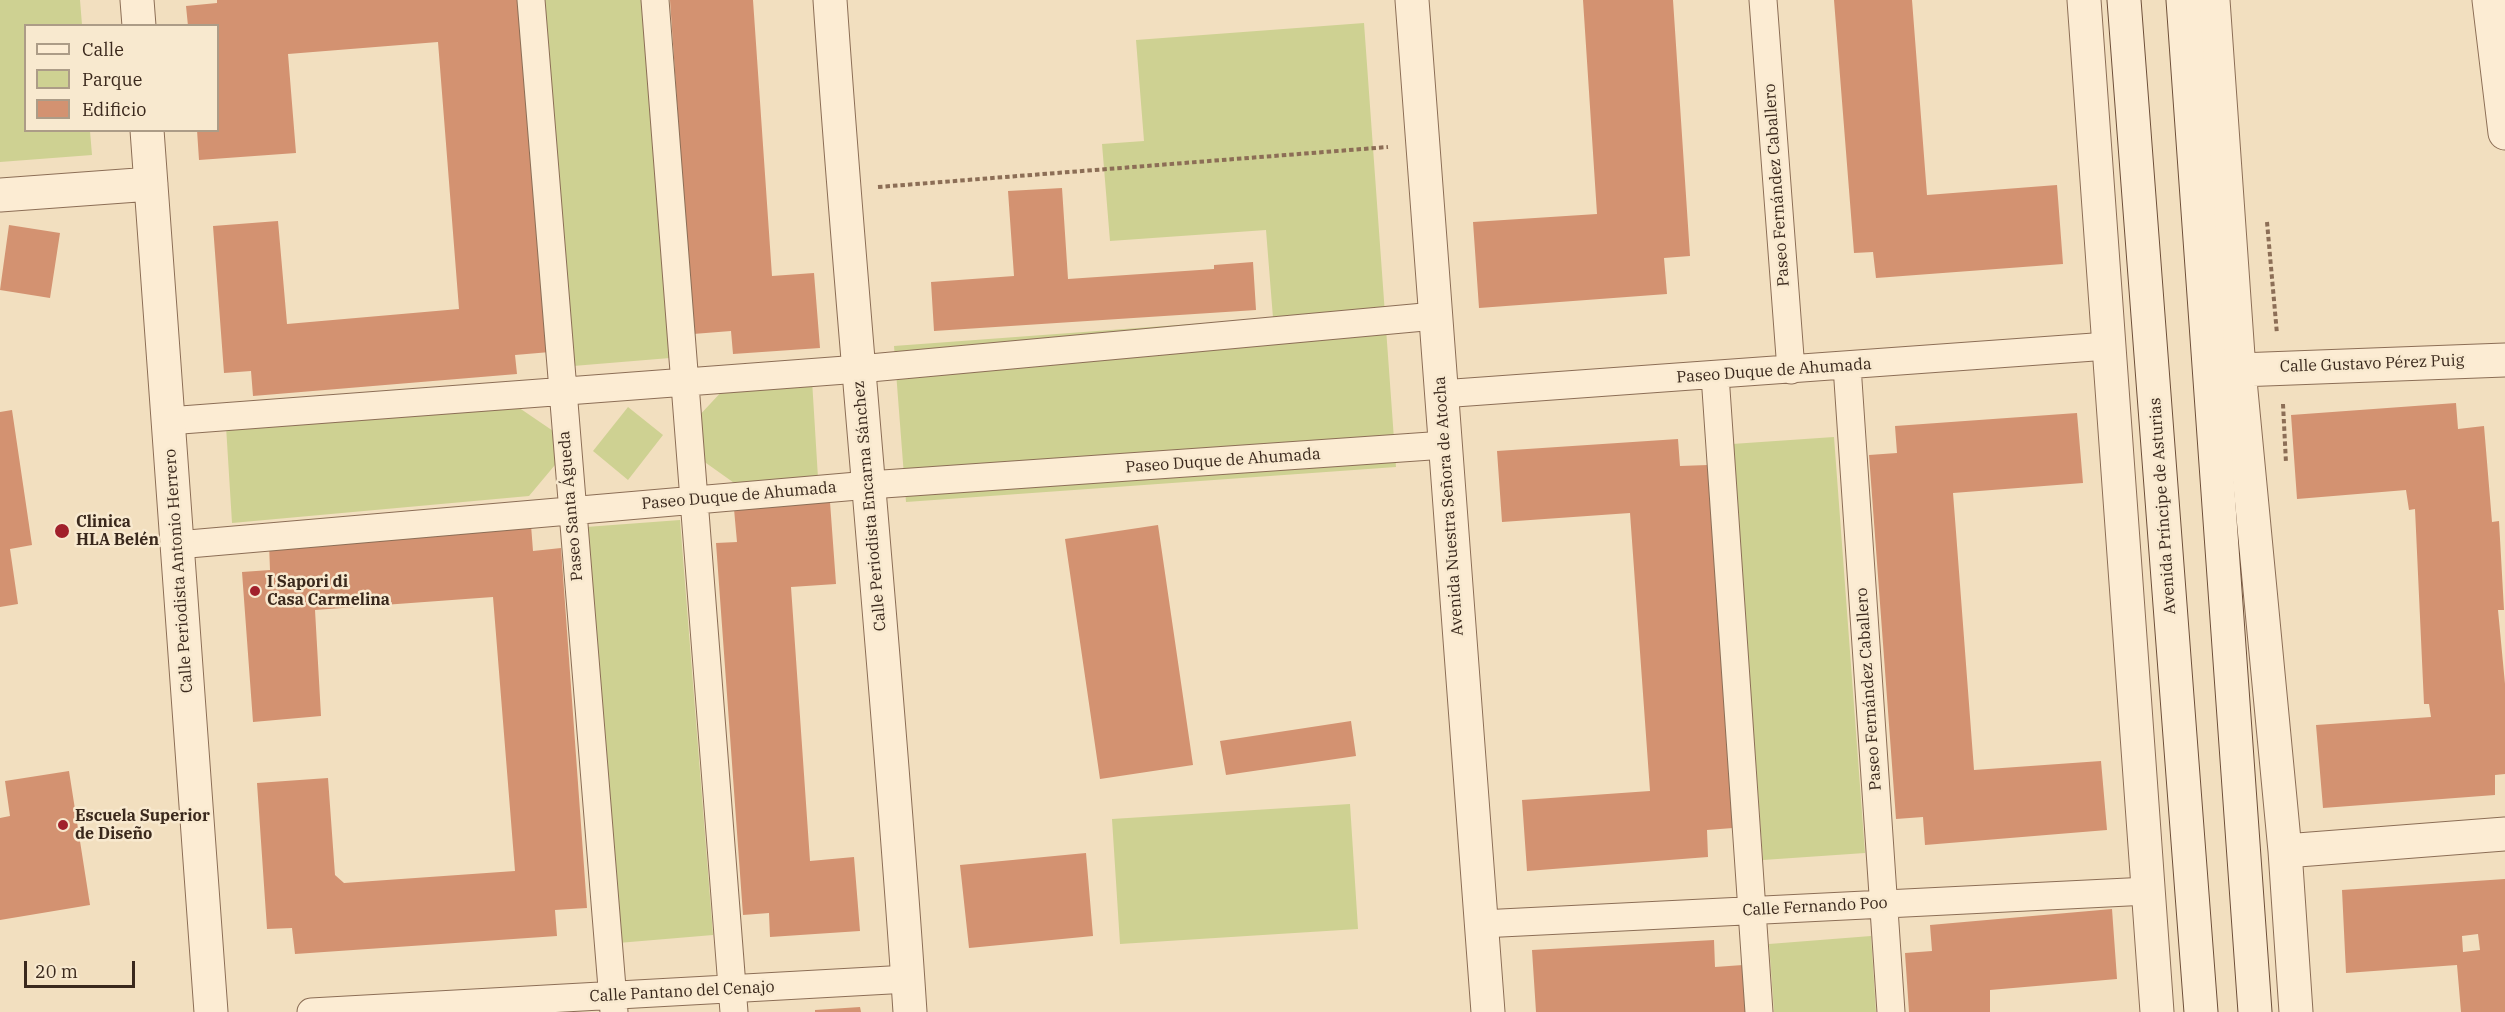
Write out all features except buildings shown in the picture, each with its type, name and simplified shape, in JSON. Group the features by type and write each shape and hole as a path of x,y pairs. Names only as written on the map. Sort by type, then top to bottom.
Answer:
{"street":[{"path":"137,0 139,24"},
{"name":"Paseo Santa Águeda","path":"531,0 613,1004"},
{"path":"655,0 733,1000"},
{"name":"Calle Periodista Encarna Sánchez","path":"830,0 843,190 869,485 910,1012"},
{"name":"Avenida Nuestra Señora de Atocha","path":"1412,0 1488,1012"},
{"name":"Paseo Fernández Caballero","path":"1763,0 1791,370"},
{"path":"2084,0 2157,1012"},
{"name":"Avenida Príncipe de Asturias","path":"2124,0 2201,1012"},
{"path":"2183,0 2255,1012"},
{"path":"2213,0 2239,370 2285,851 2296,1012"},
{"path":"2488,0 2505,132"},
{"name":"Calle Periodista Antonio Herrero","path":"147,132 211,1012"},
{"path":"0,195 152,184"},
{"path":"168,421 859,369 1435,316"},
{"name":"Paseo Duque de Ahumada","path":"1440,394 2108,346"},
{"name":"Calle Gustavo Pérez Puig","path":"2239,370 2505,360"},
{"name":"Paseo Fernández Caballero","path":"1847,366 1892,1012"},
{"path":"1714,375 1759,1012"},
{"name":"Paseo Duque de Ahumada","path":"177,544 869,485 1445,445"},
{"path":"2285,851 2505,834"},
{"name":"Calle Fernando Poo","path":"1481,924 2148,891"},
{"name":"Calle Pantano del Cenajo","path":"311,1012 733,1000 908,979"}],"path":[{"path":"843,190 1422,145"}],"green space":[{"path":"0,0 80,0 82,24 24,24 24,132 90,132 92,155 0,162"},
{"path":"545,0 642,0 670,358 573,366"},
{"path":"1364,23 1396,467 906,502 894,346 1273,318 1266,230 1110,241 1102,144 1144,141 1136,40"},
{"path":"812,380 818,478 737,485 699,458 696,419 725,388"},
{"path":"512,403 559,435 560,459 529,496 232,523 226,426"},
{"path":"628,407 663,435 628,480 593,451"},
{"path":"1834,437 1865,853 1763,860 1732,444"},
{"path":"680,520 713,935 618,943 586,527"},
{"path":"1350,804 1358,929 1120,944 1112,819"},
{"path":"1871,936 1876,1012 1774,1012 1769,944"}],"place":[{"name":"Clinica HLA Belén","path":"62,531"},
{"name":"I Sapori di Casa Carmelina","path":"255,591"},
{"name":"Escuela Superior de Diseño","path":"63,825"}]}
